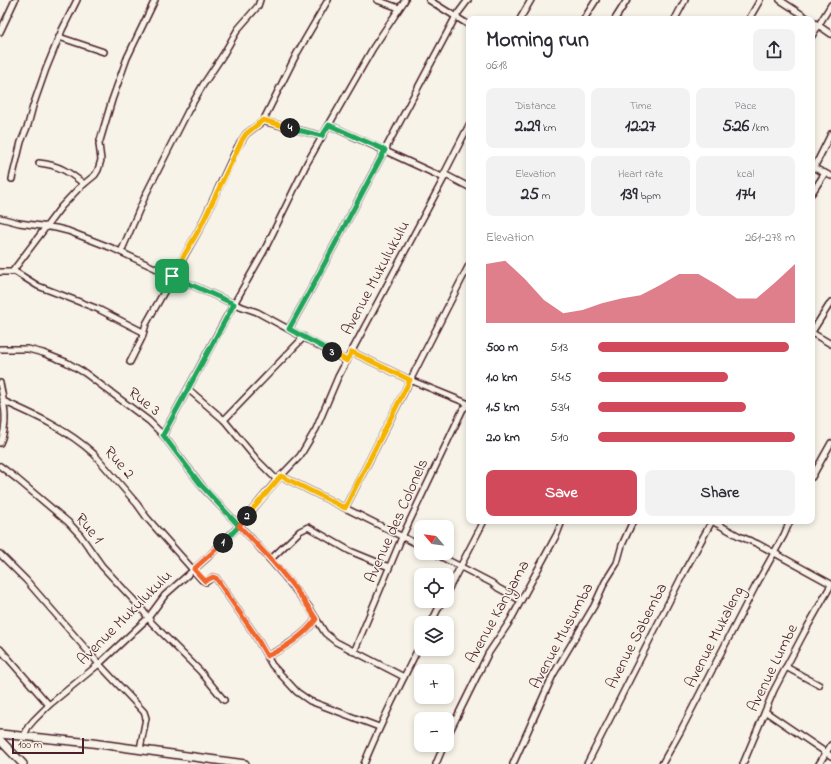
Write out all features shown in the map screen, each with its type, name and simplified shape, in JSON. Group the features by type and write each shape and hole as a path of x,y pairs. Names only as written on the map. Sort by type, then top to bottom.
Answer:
{"street":[{"path":"0,32 15,0"},
{"path":"12,179 21,142 46,69 59,37 77,0"},
{"path":"0,272 10,273 14,271 61,207 95,175 100,167 101,160 99,144 112,100 127,58 155,0"},
{"path":"120,252 143,200 191,105 223,55 238,28 258,6 260,0"},
{"path":"130,362 142,338 142,332 203,222 242,140 246,134 263,120 291,65 328,0"},
{"path":"377,0 399,8"},
{"path":"163,435 264,251 322,136 372,48 404,0"},
{"path":"429,0 466,23"},
{"path":"289,329 456,16 468,0"},
{"path":"522,16 531,0"},
{"path":"586,16 596,0"},
{"path":"617,16 628,0"},
{"path":"677,16 685,0"},
{"path":"751,16 760,0"},
{"path":"780,0 804,16"},
{"path":"815,32 831,5"},
{"path":"815,23 831,34"},
{"path":"59,37 104,52"},
{"path":"263,120 322,136"},
{"path":"329,125 466,186"},
{"name":"Avenue Mukulukulu","path":"24,736 30,723 49,705 99,664 148,618 165,595 239,526 279,478 300,456 322,416 347,361 466,131"},
{"path":"815,164 831,134"},
{"path":"39,163 52,164 72,174 84,184"},
{"path":"815,169 831,176"},
{"path":"815,188 825,173"},
{"path":"0,218 19,223 68,231 120,252 234,304 257,312 347,361"},
{"path":"14,271 38,286 98,310 142,332"},
{"path":"345,508 466,271"},
{"path":"815,328 831,302"},
{"path":"815,335 831,344"},
{"path":"224,420 304,337"},
{"name":"Rue 3","path":"0,349 16,348 34,350 78,368 149,420 163,435 201,485 270,560 309,607 325,633 331,639 354,652 404,677"},
{"path":"352,352 410,380 466,404"},
{"path":"0,383 3,401 2,425 4,432 0,443"},
{"path":"188,389 224,420 257,460 279,478 345,508 414,543"},
{"name":"Rue 2","path":"3,401 55,426 86,446 205,581 213,577 216,578 255,635 267,656"},
{"name":"Avenue des Colonels","path":"354,652 402,537 463,409 466,407"},
{"path":"815,472 831,443"},
{"name":"Rue 1","path":"0,466 68,522 80,535 102,566 141,608 148,618 200,671 224,700"},
{"path":"454,579 482,524"},
{"name":"Avenue Kanyama","path":"454,723 488,654 510,621 557,534 561,524"},
{"name":"Avenue Musumba","path":"513,764 552,675 594,606 605,582 617,563 622,545 632,524"},
{"name":"Avenue Sabemba","path":"587,764 680,578 710,524"},
{"path":"717,524 775,553 831,585"},
{"name":"Avenue Mukaleng","path":"662,764 755,587 775,553 789,524"},
{"path":"270,560 302,529 308,527 350,551 390,567"},
{"path":"0,554 26,580 99,664 144,712 146,718 140,749"},
{"path":"447,560 492,583 520,600"},
{"name":"Avenue Lumbe","path":"744,764 774,690 831,585"},
{"path":"316,619 303,634 277,652 267,656 274,668 306,699 379,728"},
{"path":"0,649 49,705"},
{"path":"364,764 379,728 414,656"},
{"path":"786,668 819,685"},
{"path":"766,712 831,756"},
{"path":"0,734 140,749 210,762 245,764"},
{"path":"0,740 23,764"},
{"path":"819,764 831,745"},
{"path":"436,764 441,752"}],"route":[{"path":"172,276 200,228 237,148 246,134 263,120 322,136 329,125 385,150 289,329 347,361 352,352 410,380 345,508 281,476 239,526 285,577 309,607 316,619 303,634 277,652 267,656 244,618 216,578 213,577 206,582 202,580 194,569 224,542 239,526 201,485 163,435 234,304 172,276"}]}
